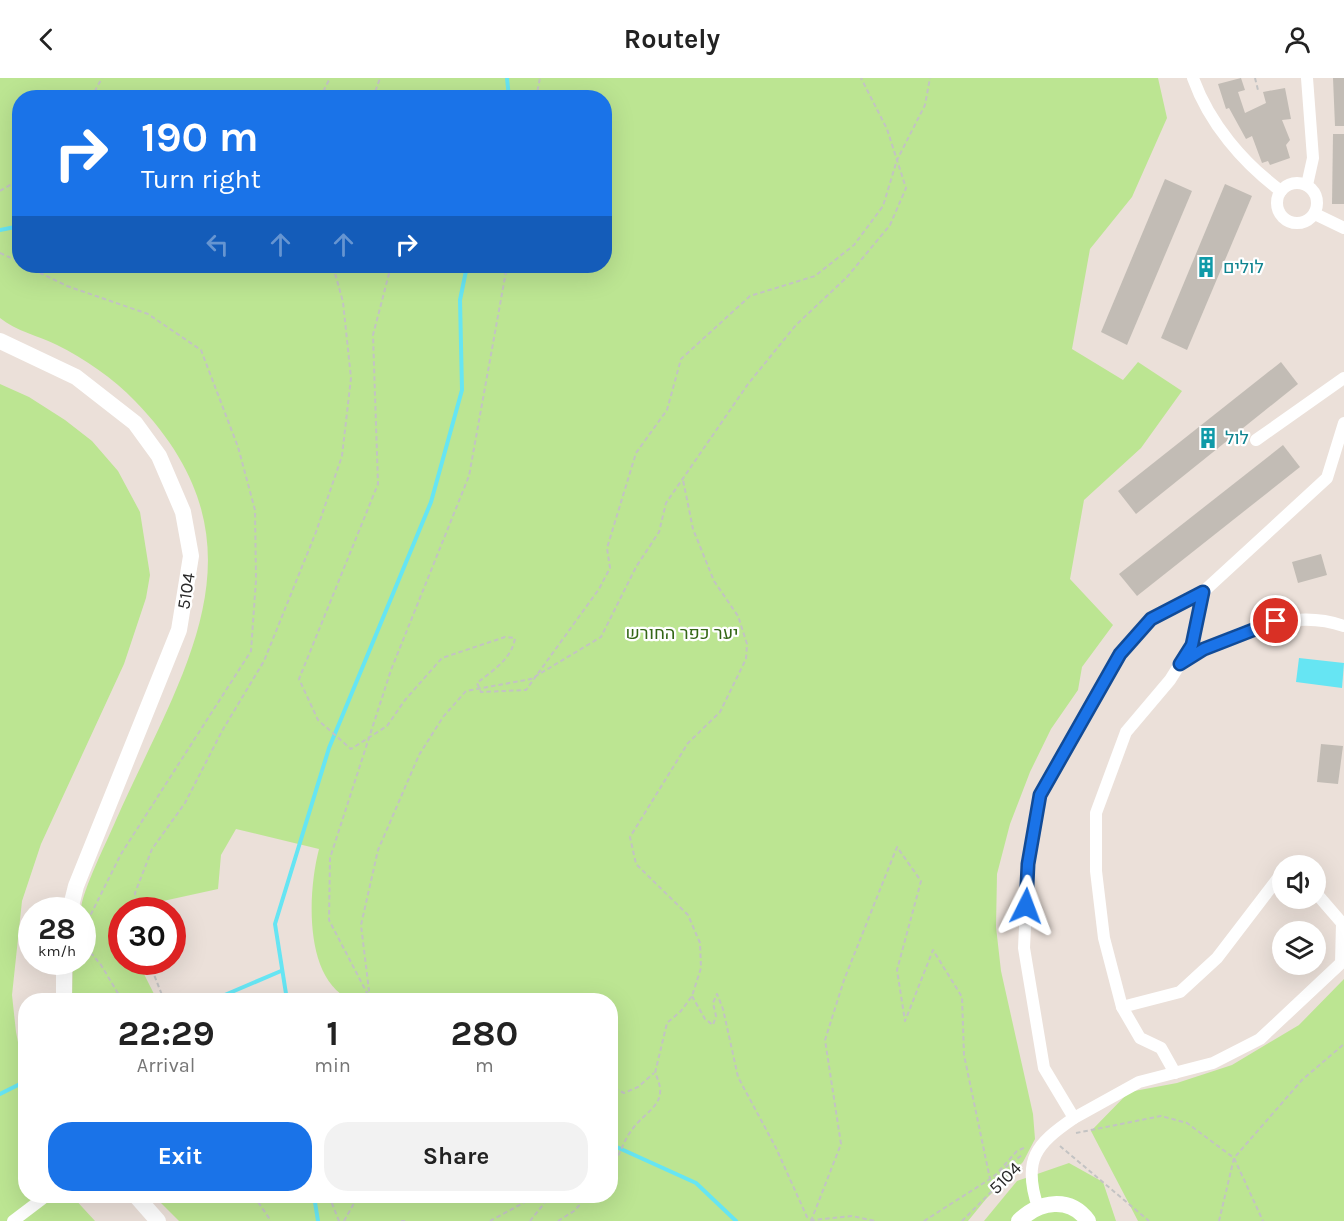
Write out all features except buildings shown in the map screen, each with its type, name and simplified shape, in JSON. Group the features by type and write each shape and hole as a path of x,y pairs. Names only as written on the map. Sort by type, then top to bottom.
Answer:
{"street":[{"path":"1193,78 1213,120 1237,151 1260,176 1281,191"},
{"path":"1307,78 1313,158 1307,185"},
{"path":"1290,184 1307,185 1316,195 1315,214 1298,224 1286,220 1281,216 1277,204 1281,191 1290,184"},
{"path":"1315,214 1344,228"},
{"name":"5104","path":"0,341 76,377 135,423 159,456 183,512 191,556 179,630 73,897"},
{"path":"1256,440 1344,378"},
{"path":"1074,1118 1044,1068 1024,948 1028,864 1040,795 1120,654 1151,619 1203,592 1327,478 1344,423"},
{"path":"1175,1073 1161,1048 1140,1038 1122,1007 1104,938 1095,871 1096,813 1126,732 1180,664 1192,645 1203,592"},
{"path":"1180,664 1204,649 1276,621 1332,622 1344,626"},
{"path":"1122,1007 1180,992 1217,958 1272,886"},
{"path":"1038,1207 1030,1184 1031,1164 1048,1136 1074,1118 1139,1082 1213,1063 1260,1039 1343,962 1342,923 1326,905"},
{"path":"63,975 64,993"},
{"path":"13,1221 37,1203"},
{"path":"142,1203 158,1221"},
{"path":"1019,1221 1038,1207 1058,1203 1073,1207 1088,1221"}],"path":[{"path":"369,993 361,925 378,850 419,755 443,717 466,691 537,676 601,637 636,567 659,532 666,503 748,384 782,342 847,277 890,225 906,188 887,129 861,78"},
{"path":"389,273 373,335 378,484 299,679 318,720 351,749 387,726 405,700 442,658 505,637 514,638 514,646 502,664 477,683 478,688 481,692 526,690 599,589 610,568 607,548 636,453 667,410 681,358 750,296 814,276 854,244 883,206 897,160 925,105 930,78"},
{"path":"1255,78 1258,90"},
{"path":"135,897 152,849 185,803 222,731 264,661 316,532 342,456 351,378 343,302 335,273"},
{"path":"366,993 328,920 330,858 391,670 469,476 506,273"},
{"path":"618,1090 624,1093 638,1087 655,1072 667,1023 681,1011 692,996 701,968 700,943 688,915 636,864 630,837 688,742 720,712 746,659 747,644 738,616 714,581 693,529 683,480"},
{"path":"812,1220 841,1144 825,1040 844,980 897,847 921,881 897,970 905,1022 933,950 962,997 964,1055 990,1179"},
{"path":"155,975 161,993"},
{"path":"692,996 705,1019 713,1025 716,1016 713,1003 717,994 723,1009 738,1077 776,1148 807,1217 812,1220 852,1216 875,1221"},
{"path":"1219,1221 1234,1158 1302,1080 1344,1044"},
{"path":"618,1159 630,1131 657,1105 661,1084 655,1072"},
{"path":"990,1179 1017,1151 1048,1136 1091,1131 1161,1116 1188,1123 1234,1158 1263,1221"},
{"path":"924,1221 990,1179 1048,1136"},
{"path":"1048,1136 1149,1221"},
{"name":"5104","path":"962,1221 1025,1159"},
{"path":"259,1203 271,1221"},
{"path":"331,1203 339,1221"},
{"path":"344,1221 354,1203"},
{"path":"490,1221 524,1203"},
{"path":"530,1221 542,1203"},
{"path":"558,1221 574,1211 581,1203"}],"green space":[{"name":"יער כפר החורש","path":"0,78 1158,78 1167,118 1132,197 1090,249 1072,349 1123,380 1138,362 1182,391 1141,448 1084,500 1070,579 1113,625 1082,667 1078,690 1051,729 1030,772 1010,824 997,874 996,927 1001,971 1033,1114 1035,1139 1023,1162 986,1199 968,1221 179,1221 161,1203 618,1203 618,993 341,993 335,989 324,973 317,954 313,932 313,887 319,849 236,829 221,855 218,889 181,897 108,897 108,975 144,975 154,993 72,993 73,975 96,975 96,897 83,897 188,660 203,609 208,558 200,506 177,454 127,393 78,356 0,318"},
{"path":"0,384 29,397 65,420 92,441 118,471 140,512 150,575 146,598 124,664 41,844 23,897 18,897 18,939 12,995 18,1042 18,1203 78,1203 95,1221 0,1221"},
{"path":"1344,979 1344,1221 1138,1221 1091,1131 1129,1092 1177,1083 1232,1065 1299,1025"},
{"path":"1069,1163 1103,1182 1116,1221 984,1221 1017,1181"}],"water":[{"path":"1299,658 1344,663 1342,688 1296,682"}],"waterway":[{"path":"507,78 508,90"},
{"path":"0,230 12,228"},
{"path":"286,993 275,924 329,748 431,502 462,390 460,300 466,273"},
{"path":"229,993 281,971"},
{"path":"0,1094 18,1085"},
{"path":"618,1148 696,1183 736,1221"},
{"path":"315,1203 318,1221"}],"place":[{"name":"לולים","path":"1206,267"},
{"name":"לול","path":"1208,438"}],"route":[{"path":"1026,906 1028,864 1040,795 1120,654 1151,619 1203,592 1198,626 1192,645 1180,664 1204,649 1276,621"}]}
